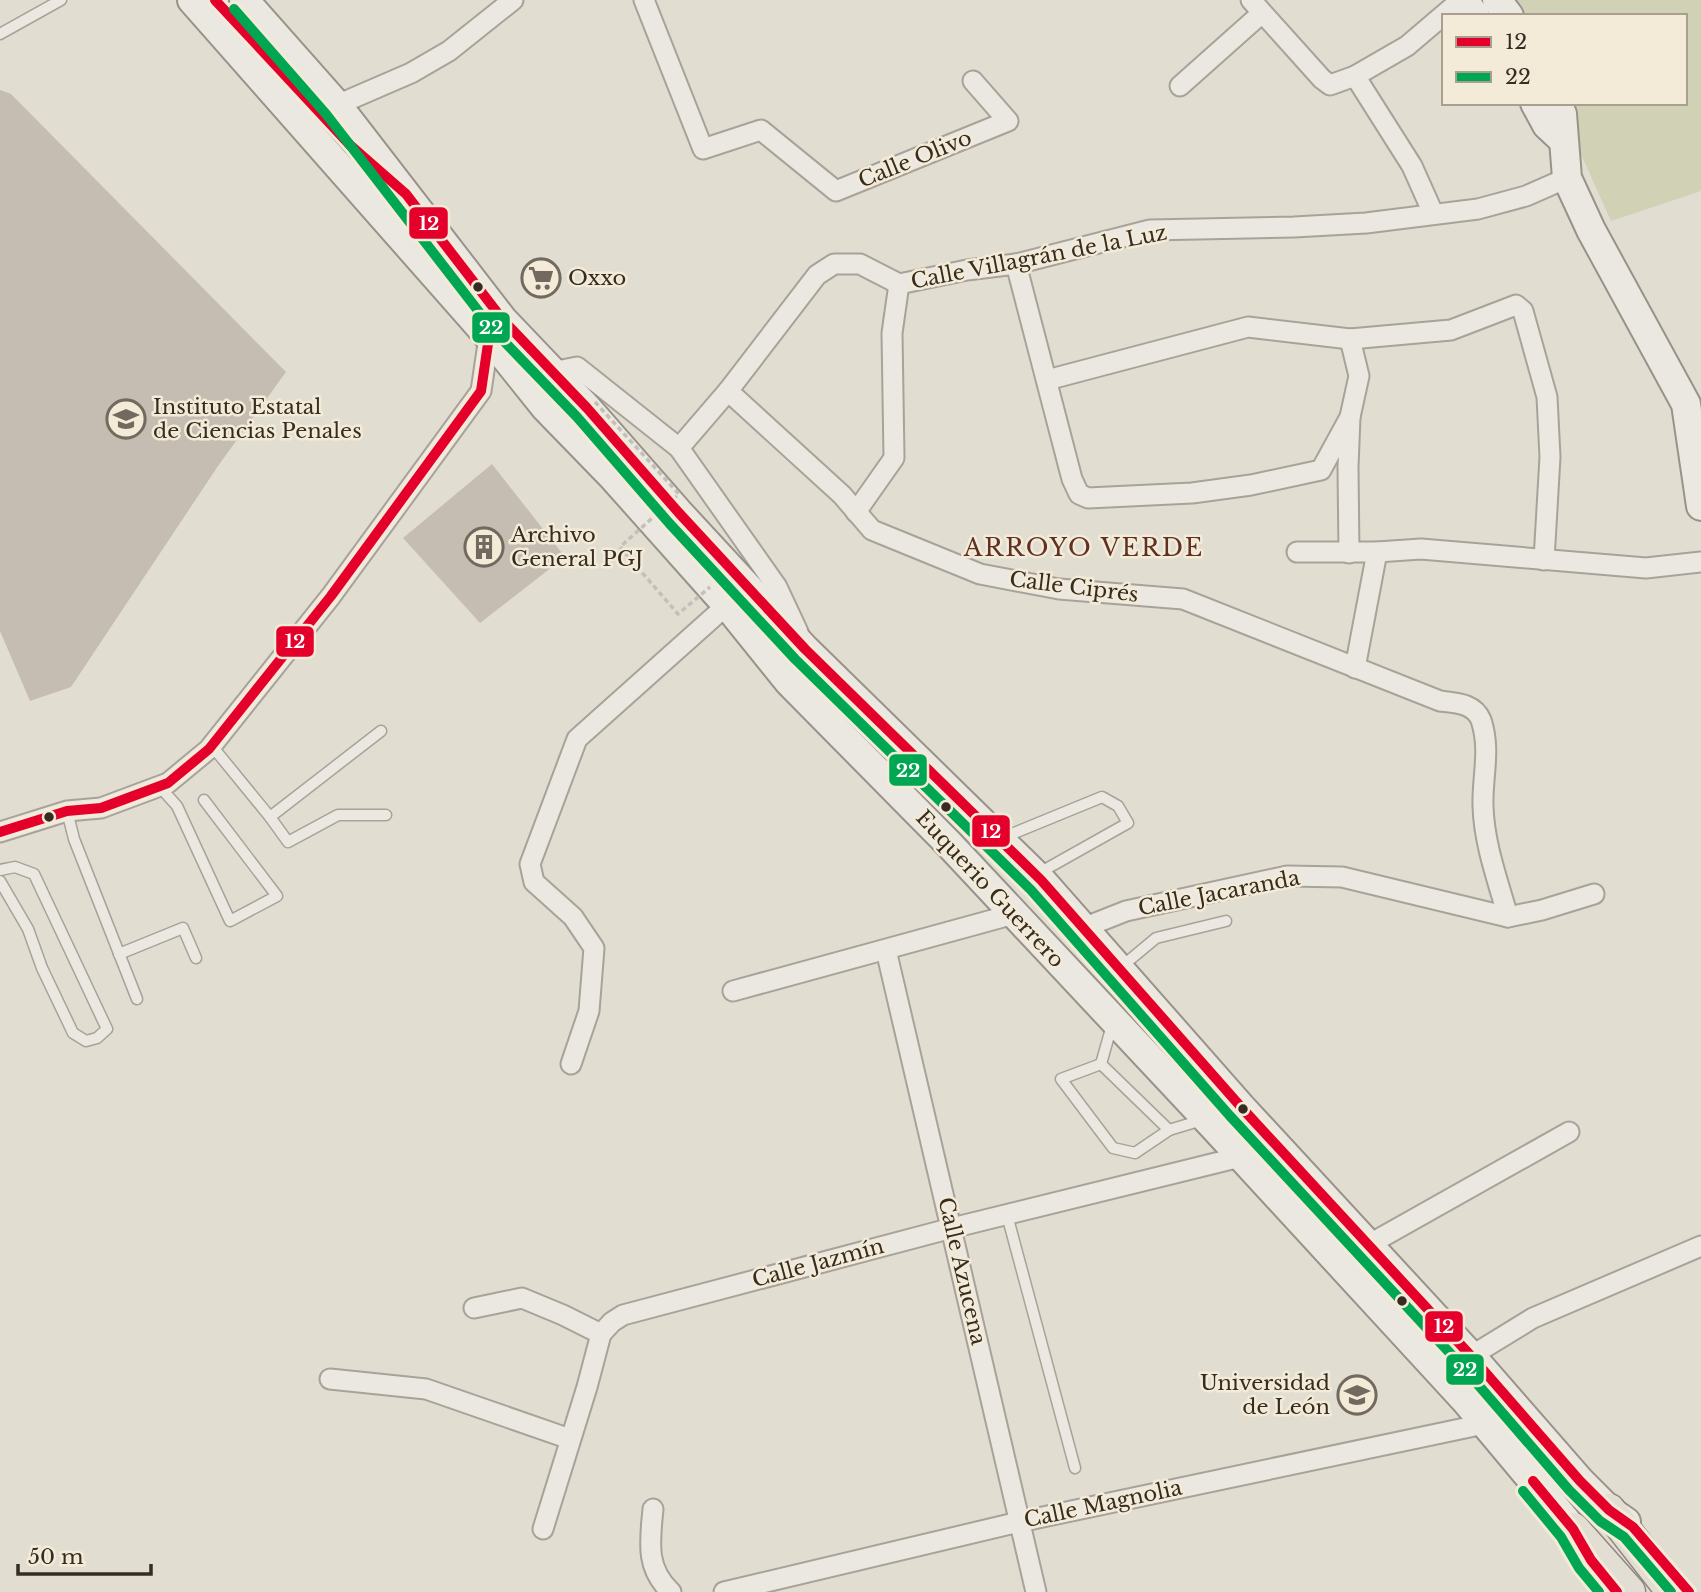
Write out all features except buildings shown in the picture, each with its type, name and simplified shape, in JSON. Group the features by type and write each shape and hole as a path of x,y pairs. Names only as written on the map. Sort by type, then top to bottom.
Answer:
{"main road":[{"name":"Euquerio Guerrero","path":"192,0 489,337 545,407 612,476 719,596 789,682 948,843 1466,1401 1573,1529 1591,1560 1617,1592"},
{"path":"215,0 350,145 405,194"},
{"name":"Euquerio Guerrero","path":"244,0 337,105 503,320 587,408 679,513 805,649 1035,875 1241,1107 1471,1356 1580,1481 1609,1510 1633,1527 1689,1592"},
{"path":"1462,0 1473,14"},
{"path":"1536,105 1547,125 1564,141"},
{"path":"1558,105 1562,114 1567,178 1591,230 1686,404 1700,489"},
{"path":"1609,1510 1673,1592"},
{"path":"1573,1529 1629,1592"}],"street":[{"path":"337,105 411,73 449,51 513,0"},
{"name":"Calle Olivo","path":"645,0 703,149 761,130 836,191 1008,121 973,81"},
{"path":"1445,14 1462,0"},
{"path":"1180,86 1257,6 1330,85 1354,76 1407,46 1442,17"},
{"path":"1354,76 1412,166 1433,213"},
{"name":"Calle Villagrán de la Luz","path":"679,448 728,391 817,275 834,264 860,264 899,285 967,270 1016,264 1150,230 1366,223 1500,205 1567,178"},
{"path":"1016,264 1074,487 1079,494 1088,498 1192,493 1251,485 1321,470 1350,418"},
{"path":"856,512 894,458 892,333 899,285"},
{"path":"1047,380 1248,327 1350,339 1451,330 1516,305 1523,311 1547,397 1550,457 1544,560"},
{"path":"0,832 67,811 101,808 168,783 212,746 331,596 481,391 489,337"},
{"path":"1349,553 1350,418 1359,376 1350,339"},
{"path":"552,372 577,367 679,448 777,587 805,649"},
{"name":"Calle Ciprés","path":"728,391 842,495 872,530 980,573 1059,589 1183,599 1440,701 1465,703 1480,718 1487,763 1483,805 1487,841 1508,917"},
{"path":"1321,470 1348,500"},
{"path":"1297,552 1349,553 1421,549 1646,568 1701,562"},
{"path":"1355,668 1377,552"},
{"path":"571,1064 589,1011 594,948 573,917 534,882 530,864 577,739 719,596"},
{"name":"Calle Jacaranda","path":"1083,928 1126,911 1287,876 1342,877 1508,917"},
{"path":"1508,917 1594,894"},
{"path":"733,991 1014,914"},
{"name":"Calle Azucena","path":"886,950 1036,1592"},
{"path":"1368,1245 1569,1132"},
{"name":"Calle Jazmín","path":"601,1334 623,1315 952,1228 1240,1157"},
{"path":"1471,1356 1533,1318 1701,1246"},
{"path":"474,1308 522,1298 601,1334 543,1528"},
{"path":"330,1379 426,1389 570,1439"},
{"name":"Calle Magnolia","path":"724,1592 1019,1522 1484,1424"},
{"path":"653,1509 652,1567 671,1592"}],"lane":[{"path":"0,34 60,0"},
{"path":"270,817 381,731"},
{"path":"212,746 288,842 338,815 386,815"},
{"path":"159,786 177,806 230,920 277,896 204,800"},
{"path":"1000,840 1102,797 1118,806 1128,822 1035,875"},
{"path":"67,811 74,839 137,999"},
{"path":"0,870 15,867 34,874 107,1029 97,1038 86,1041 73,1033 42,968 28,929 0,882"},
{"path":"1120,969 1156,939 1226,921"},
{"path":"119,954 183,928 196,958"},
{"path":"1101,1064 1114,1020"},
{"path":"1101,1064 1061,1079 1113,1148 1135,1153 1169,1130 1206,1119"},
{"path":"1101,1064 1169,1130"},
{"path":"1007,1215 1075,1468"}],"path":[{"path":"595,402 679,494 620,547 678,614 719,596"}],"green space":[{"path":"1506,0 1701,0 1701,191 1611,221 1559,105 1687,105 1687,14 1516,14"}],"transit line":[{"name":"12","path":"215,0 350,145 406,194 503,320 587,408 679,513 805,649 1041,880 1241,1107 1471,1356 1580,1481 1609,1510 1633,1527 1689,1592"},
{"name":"22","path":"234,9 326,114 493,330 577,417 669,523 795,659 1031,890 1230,1116 1461,1365 1569,1490 1600,1521 1624,1537 1671,1592"},
{"name":"12","path":"0,832 67,811 101,808 168,783 209,749 331,596 481,391 489,337"},
{"name":"12","path":"1533,1481 1573,1529 1591,1560 1617,1592"},
{"name":"22","path":"1523,1491 1561,1537 1579,1568 1599,1592"}],"place":[{"name":"Oxxo","path":"541,278"},
{"name":"Instituto Estatal de Ciencias Penales","path":"126,419"},
{"name":"Archivo General PGJ","path":"484,547"},
{"name":"Universidad de León","path":"1357,1395"}],"district":[{"name":"ARROYO VERDE","path":"1084,548"}]}
